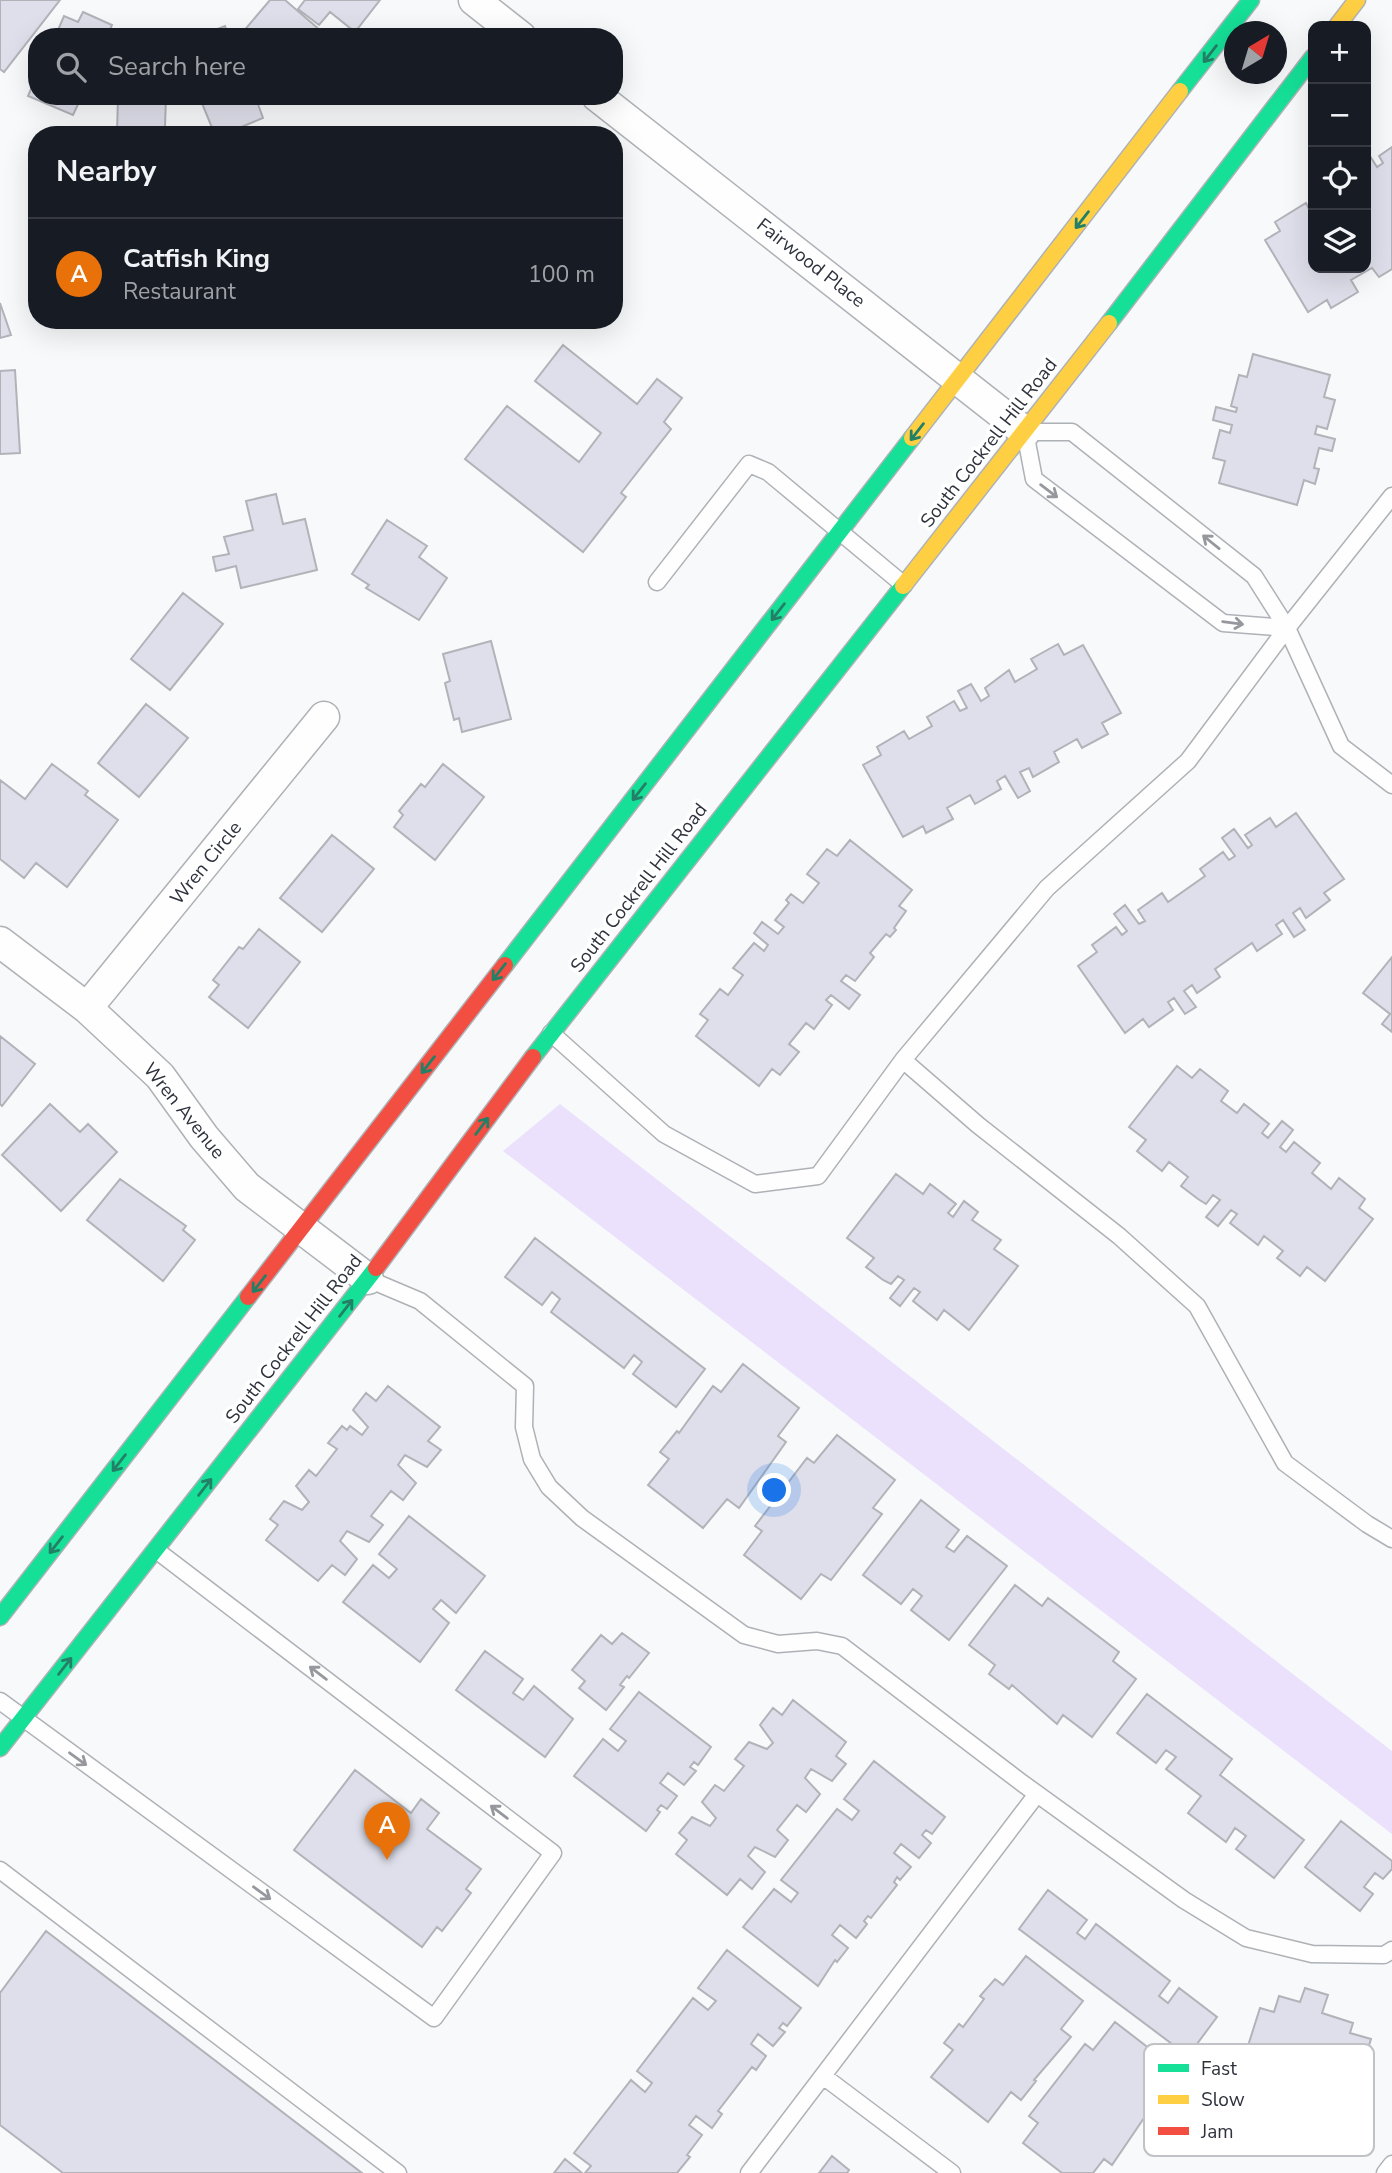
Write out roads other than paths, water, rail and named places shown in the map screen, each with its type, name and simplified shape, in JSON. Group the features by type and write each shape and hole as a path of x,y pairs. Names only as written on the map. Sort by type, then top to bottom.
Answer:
{"main road":[{"path":"0,1617 1251,0"},
{"path":"1341,21 1357,0"},
{"name":"South Cockrell Hill Road","path":"0,1748 368,1279 551,1033 1025,432 1308,64"}],"street":[{"path":"474,0 510,28"},
{"name":"Fairwood Place","path":"608,105 1025,432"},
{"name":"Wren Circle","path":"87,1008 324,718"},
{"name":"Wren Avenue","path":"0,942 87,1008 160,1076 204,1137 247,1187 368,1279"}],"lane":[{"path":"1287,628 1223,623 1177,589 1034,479 1025,432 1072,432 1254,576 1287,628 1341,746 1392,785"},
{"path":"657,582 749,464 768,472 904,585"},
{"path":"551,1033 664,1134 755,1184 818,1176 903,1060 1047,888 1188,761 1287,628 1392,496"},
{"path":"903,1060 978,1125 1119,1236 1197,1306 1285,1463 1367,1524 1392,1539"},
{"path":"368,1279 420,1301 525,1386 524,1427 532,1459 549,1487 582,1518 744,1635 778,1644 817,1641 842,1646 1037,1794 1184,1900 1247,1938 1312,1954 1384,1955 1392,1951"},
{"path":"0,1701 434,2018 553,1853 156,1550"},
{"path":"749,2173 1037,1794"},
{"path":"0,1870 398,2173"},
{"path":"823,2076 952,2173"},
{"path":"1385,2173 1392,2164"}],"place":[{"name":"Catfish King","path":"387,1860"}]}
